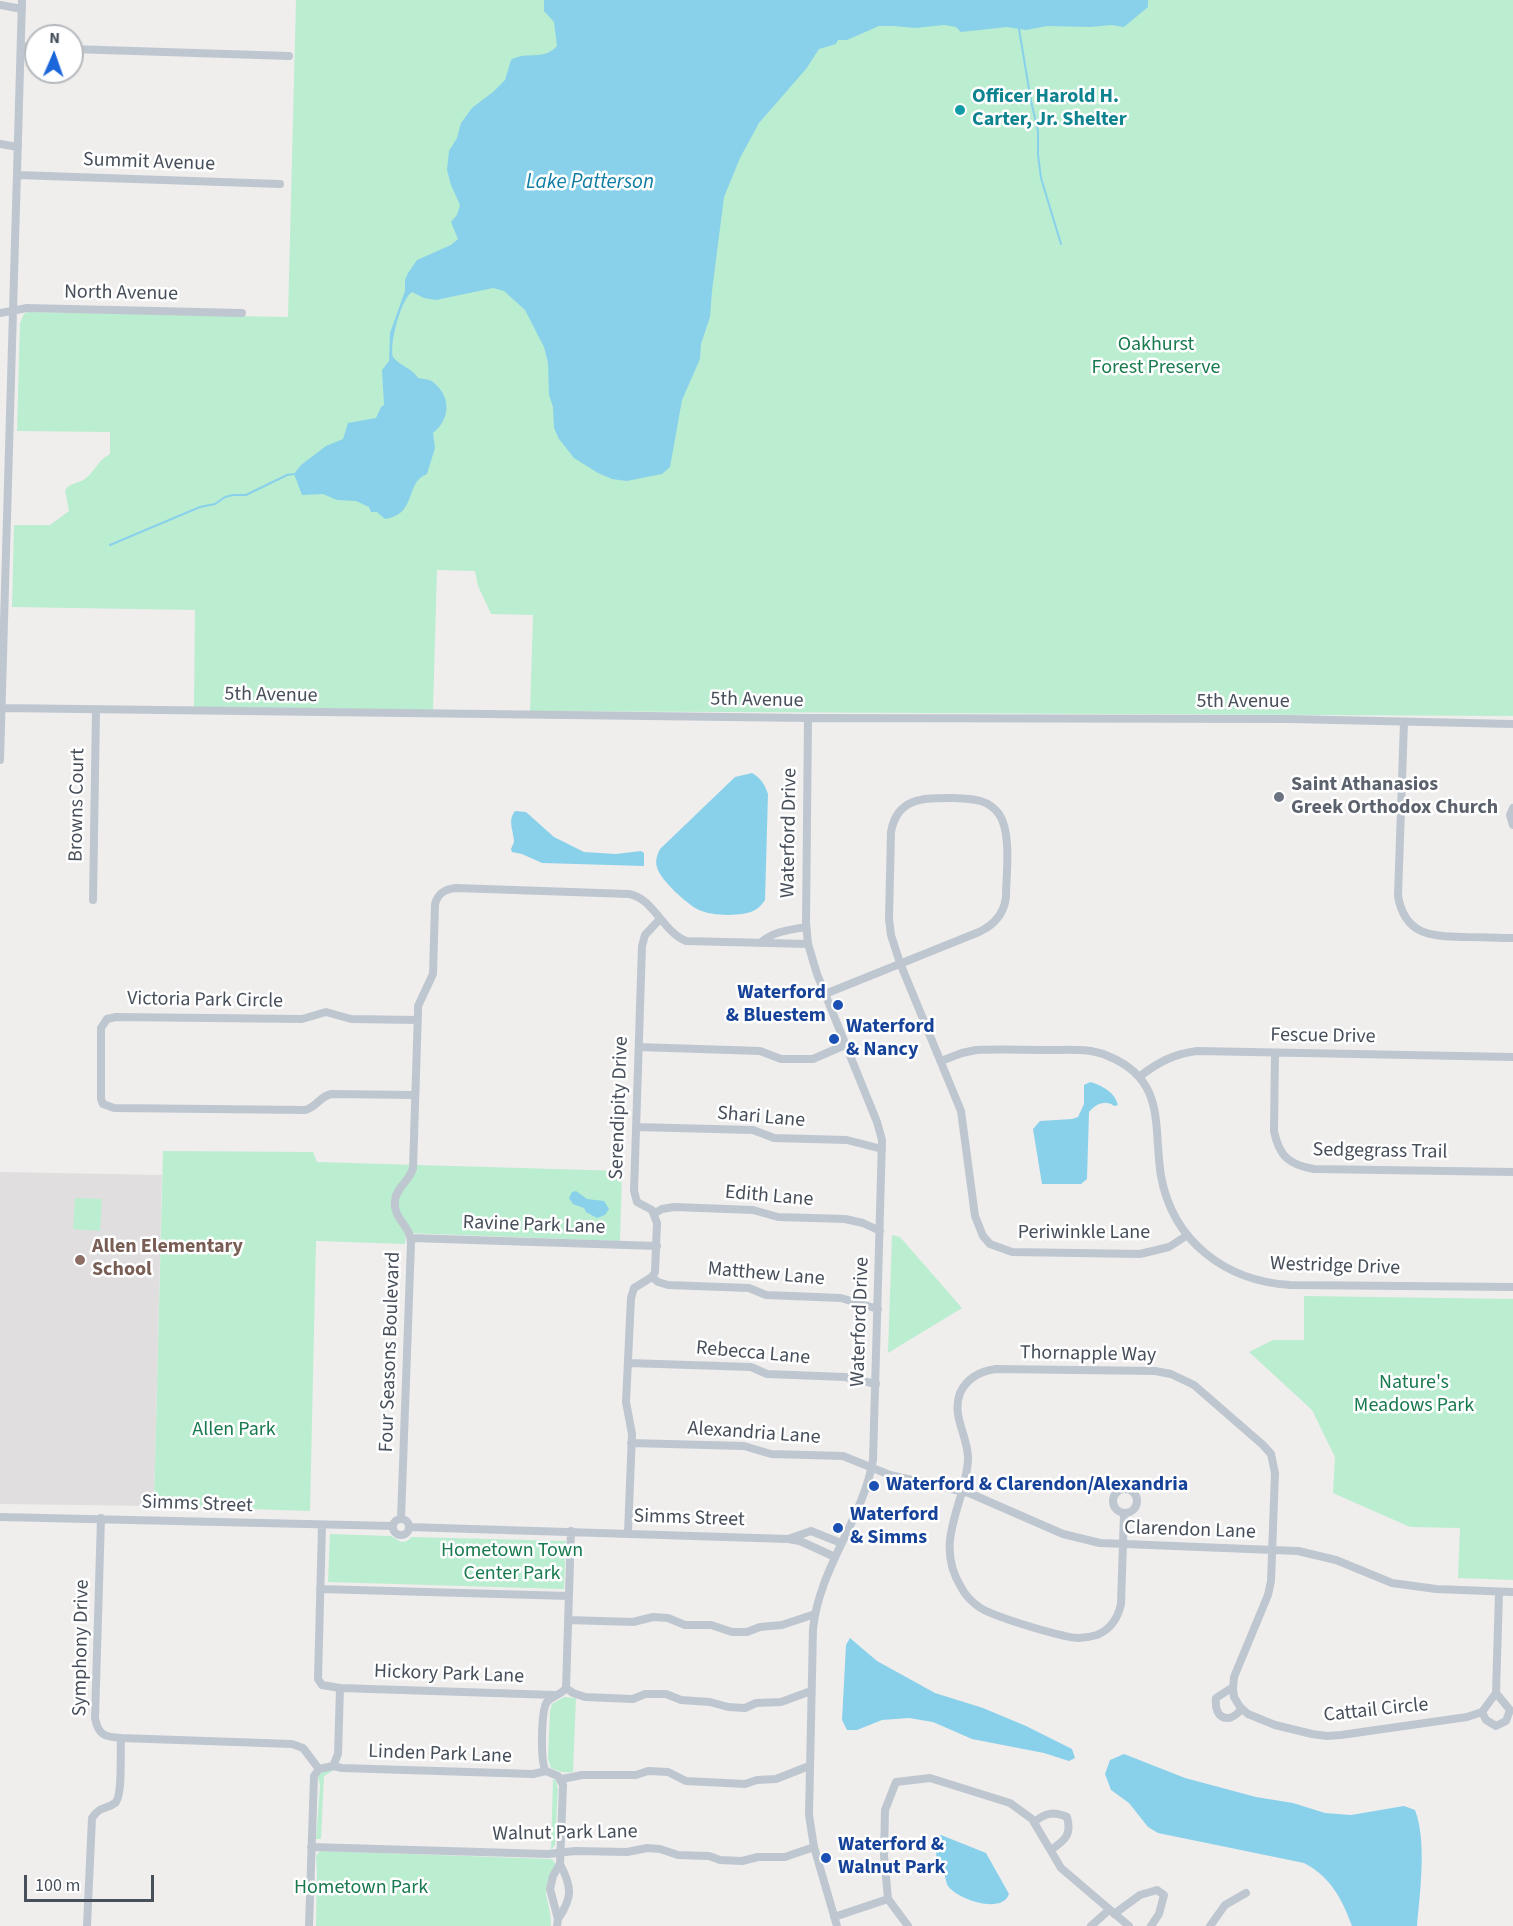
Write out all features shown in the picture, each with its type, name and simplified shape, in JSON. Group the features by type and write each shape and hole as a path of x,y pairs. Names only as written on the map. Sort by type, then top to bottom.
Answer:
{"street":[{"path":"0,5 22,4 0,760"},
{"path":"84,49 289,56"},
{"path":"0,144 18,147"},
{"name":"Summit Avenue","path":"17,175 280,184"},
{"name":"North Avenue","path":"0,313 27,308 242,313"},
{"name":"5th Avenue","path":"1,708 808,718 1290,719 1513,724"},
{"name":"Browns Court","path":"93,900 96,710"},
{"name":"Waterford Drive","path":"808,718 806,927 808,944 882,1140 872,1467 822,1585 814,1614 809,1815 814,1847 835,1922"},
{"path":"1404,722 1398,896 1401,912 1409,924 1435,936 1513,938"},
{"path":"825,994 985,929 994,922 1001,912 1006,897 1006,834 999,814 986,803 974,799 919,799 904,807 895,819 891,832 889,920 900,963"},
{"path":"1513,808 1510,819 1513,825"},
{"name":"Four Seasons Boulevard","path":"401,1519 411,1238 397,1217 395,1205 398,1192 412,1174 413,1168 418,1005 433,974 435,904 440,894 445,890 456,888 629,894 639,897 677,937 686,941 808,944"},
{"name":"Serendipity Drive","path":"655,1213 640,1206 635,1198 636,1127 643,939 660,920"},
{"name":"Four Seasons Boulevard","path":"760,943 769,935 806,927"},
{"name":"Periwinkle Lane","path":"900,963 960,1111 975,1216 983,1236 990,1244 1012,1251 1140,1254 1169,1247 1186,1236"},
{"name":"Victoria Park Circle","path":"415,1095 331,1094 321,1097 315,1106 305,1110 114,1107 103,1104 101,1099 101,1028 107,1019 116,1017 302,1019 326,1012 351,1019 417,1020"},
{"path":"639,1047 760,1051 781,1059 813,1059 845,1045"},
{"name":"Westridge Drive","path":"941,1061 976,1050 1094,1052 1118,1060 1139,1077 1151,1094 1155,1105 1162,1179 1169,1201 1186,1236 1204,1253 1226,1267 1269,1283 1513,1287"},
{"name":"Fescue Drive","path":"1139,1077 1159,1062 1184,1053 1513,1057"},
{"name":"Sedgegrass Trail","path":"1275,1053 1274,1131 1276,1142 1287,1159 1300,1167 1513,1172"},
{"name":"Shari Lane","path":"636,1127 753,1130 774,1138 847,1140 882,1149"},
{"name":"Edith Lane","path":"655,1213 674,1207 753,1210 778,1217 854,1221 880,1231"},
{"path":"628,1533 631,1443 627,1409 632,1292 638,1284 652,1277 656,1266 657,1223 655,1213"},
{"name":"Ravine Park Lane","path":"411,1238 657,1246"},
{"name":"Matthew Lane","path":"652,1277 668,1285 749,1288 766,1295 841,1298 878,1309"},
{"name":"Rebecca Lane","path":"628,1363 751,1367 767,1374 845,1377 876,1384"},
{"name":"Thornapple Way","path":"1122,1545 1121,1604 1118,1615 1104,1632 1095,1636 1080,1638 1065,1636 992,1614 980,1608 965,1593 950,1560 949,1537 962,1491 968,1457 959,1424 958,1403 965,1385 980,1373 996,1369 1155,1371 1171,1374 1194,1385 1271,1454 1275,1473 1273,1550"},
{"name":"Alexandria Lane","path":"631,1443 744,1446 771,1454 843,1456 872,1467"},
{"name":"Clarendon Lane","path":"872,1467 897,1476 978,1496 1063,1534 1100,1543 1298,1551 1319,1554 1392,1583 1413,1587 1513,1592"},
{"path":"1122,1545 1124,1514"},
{"name":"Simms Street","path":"0,1517 393,1526 397,1533 402,1534 407,1532 409,1527 788,1539 800,1541 835,1557"},
{"name":"Symphony Drive","path":"101,1518 95,1718 101,1734 121,1738"},
{"path":"393,1526 396,1520 401,1519 407,1521 409,1527"},
{"path":"309,1926 314,1776 319,1769 333,1766 338,1754 340,1688 322,1685 318,1678 322,1526"},
{"path":"566,1688 571,1531"},
{"name":"Simms Street","path":"788,1539 811,1532 841,1543"},
{"path":"1233,1687 1216,1698 1216,1710 1227,1719 1242,1709 1234,1697 1234,1677 1268,1594 1273,1550"},
{"path":"320,1589 569,1596"},
{"path":"1496,1693 1510,1710 1506,1721 1496,1726 1486,1720 1482,1713 1496,1693 1499,1592"},
{"path":"568,1620 633,1622 653,1617 668,1618 685,1625 711,1626 732,1632 747,1632 760,1627 782,1625 814,1614"},
{"name":"Hickory Park Lane","path":"340,1688 557,1695"},
{"path":"566,1688 585,1697 633,1699 645,1694 666,1694 681,1701 710,1701 728,1707 745,1708 756,1703 781,1702 811,1691"},
{"path":"566,1688 550,1699 544,1710 542,1762 546,1771 561,1779 582,1774 636,1775 648,1771 668,1772 686,1781 745,1784 757,1780 776,1779 809,1766"},
{"name":"Cattail Circle","path":"1242,1709 1260,1720 1275,1725 1327,1736 1482,1713"},
{"path":"87,1926 92,1818 100,1809 118,1800 121,1738 292,1744 303,1748 319,1769"},
{"name":"Linden Park Lane","path":"333,1766 533,1774 546,1771"},
{"path":"908,1926 888,1899 884,1855 885,1810 896,1782 930,1778 1010,1803 1034,1822 1061,1868 1129,1926"},
{"path":"558,1922 550,1889 553,1876 560,1864 563,1785 561,1779"},
{"path":"1034,1822 1043,1815 1055,1812 1067,1817 1070,1828 1065,1840 1051,1850"},
{"name":"Walnut Park Lane","path":"311,1847 548,1854 575,1851 627,1852 646,1848 660,1849 678,1855 709,1856 720,1860 742,1861 758,1857 785,1857 814,1847"},
{"path":"558,1922 567,1905 570,1891 568,1880 560,1864"},
{"path":"1091,1926 1140,1895 1157,1890 1164,1895 1159,1914 1151,1926"},
{"path":"1210,1926 1225,1905 1245,1893"},
{"path":"835,1922 888,1899"}],"shaded area":[{"name":"Allen Elementary School","path":"0,1172 162,1175 154,1506 0,1504"}],"green space":[{"name":"Oakhurst Forest Preserve","path":"296,0 1513,0 1513,716 530,711 533,615 491,614 478,586 475,571 437,570 433,710 194,707 195,610 12,607 14,525 50,525 69,511 65,490 86,478 110,454 110,432 17,431 20,323 24,314 28,312 288,317"},
{"name":"Allen Park","path":"163,1151 313,1152 317,1162 622,1171 620,1241 406,1233 405,1244 316,1241 310,1511 154,1506"},
{"path":"75,1198 102,1199 100,1231 73,1229"},
{"path":"892,1235 900,1237 962,1308 888,1353"},
{"name":"Nature's Meadows Park","path":"1304,1296 1513,1299 1513,1580 1458,1578 1460,1528 1410,1527 1333,1493 1335,1457 1312,1410 1249,1352 1273,1340 1304,1340"},
{"name":"Hometown Town Center Park","path":"330,1534 391,1536 401,1542 412,1537 566,1541 564,1589 328,1582"},
{"path":"564,1697 576,1698 573,1772 562,1772 551,1768 548,1759 550,1711 552,1704"},
{"path":"325,1770 334,1770 324,1776 321,1839 316,1839 320,1786 318,1776"},
{"path":"553,1779 558,1789 555,1845 551,1850"},
{"name":"Hometown Park","path":"320,1851 552,1859 556,1864 546,1890 551,1926 316,1926 316,1856"}],"water":[{"name":"Lake Patterson","path":"544,0 1148,0 1148,7 1124,27 1111,25 1047,26 1026,30 1007,27 961,32 956,27 944,25 915,28 879,26 819,49 806,69 759,123 740,158 724,197 710,317 701,344 700,359 682,400 670,467 662,474 627,481 612,479 574,458 559,439 554,428 553,407 549,395 548,363 544,347 525,310 504,291 493,288 436,300 424,298 412,292 404,303 397,322 393,357 418,378 433,382 446,401 446,414 433,433 435,448 427,474 415,484 407,505 402,511 385,519 356,501 337,500 323,494 302,495 294,474 301,465 326,446 343,439 348,423 376,418 384,405 382,370 389,361 390,333 405,291 405,280 408,273 417,260 451,245 458,239 451,222 457,215 460,205 447,170 449,151 457,138 461,123 472,108 505,80 511,60 517,57 546,54 557,46 554,22 544,11"},
{"path":"752,773 762,782 768,794 765,900 756,909 743,914 727,915 704,912 688,903 668,885 656,865 657,856 660,849 735,777"},
{"path":"515,811 526,812 554,837 584,852 616,854 641,851 644,853 644,866 542,863 512,852 514,842 511,822"},
{"path":"1090,1082 1111,1093 1118,1105 1101,1103 1089,1112 1087,1179 1081,1184 1042,1184 1033,1129 1040,1121 1078,1117 1084,1104 1084,1085"},
{"path":"576,1191 587,1199 604,1201 609,1209 605,1215 597,1218 586,1212 584,1208 573,1204 569,1198 572,1192"},
{"path":"850,1638 877,1661 935,1693 983,1708 1026,1726 1072,1749 1075,1758 1069,1761 1044,1753 972,1739 933,1722 909,1718 882,1720 857,1730 847,1730 842,1720 846,1645"},
{"path":"1124,1754 1185,1778 1256,1797 1293,1803 1325,1813 1351,1815 1404,1806 1415,1810 1419,1823 1422,1852 1417,1926 1352,1926 1344,1907 1328,1882 1304,1863 1158,1833 1148,1827 1129,1803 1111,1790 1105,1774 1110,1760"},
{"path":"941,1835 986,1853 1009,1894 1005,1900 998,1903 979,1903 960,1896 948,1886 937,1861 938,1836"}],"waterway":[{"path":"1019,29 1038,131 1041,178 1061,244"},
{"path":"110,545 200,507 215,504 225,497 246,495 287,475 294,474"}],"place":[{"name":"Officer Harold H. Carter, Jr. Shelter","path":"960,110"},
{"name":"Saint Athanasios Greek Orthodox Church","path":"1279,797"},
{"name":"Waterford & Bluestem","path":"838,1005"},
{"name":"Waterford & Nancy","path":"834,1039"},
{"name":"Allen Elementary School","path":"80,1260"},
{"name":"Waterford & Clarendon/Alexandria","path":"874,1486"},
{"name":"Waterford & Simms","path":"838,1528"},
{"name":"Waterford & Walnut Park","path":"826,1858"}]}
